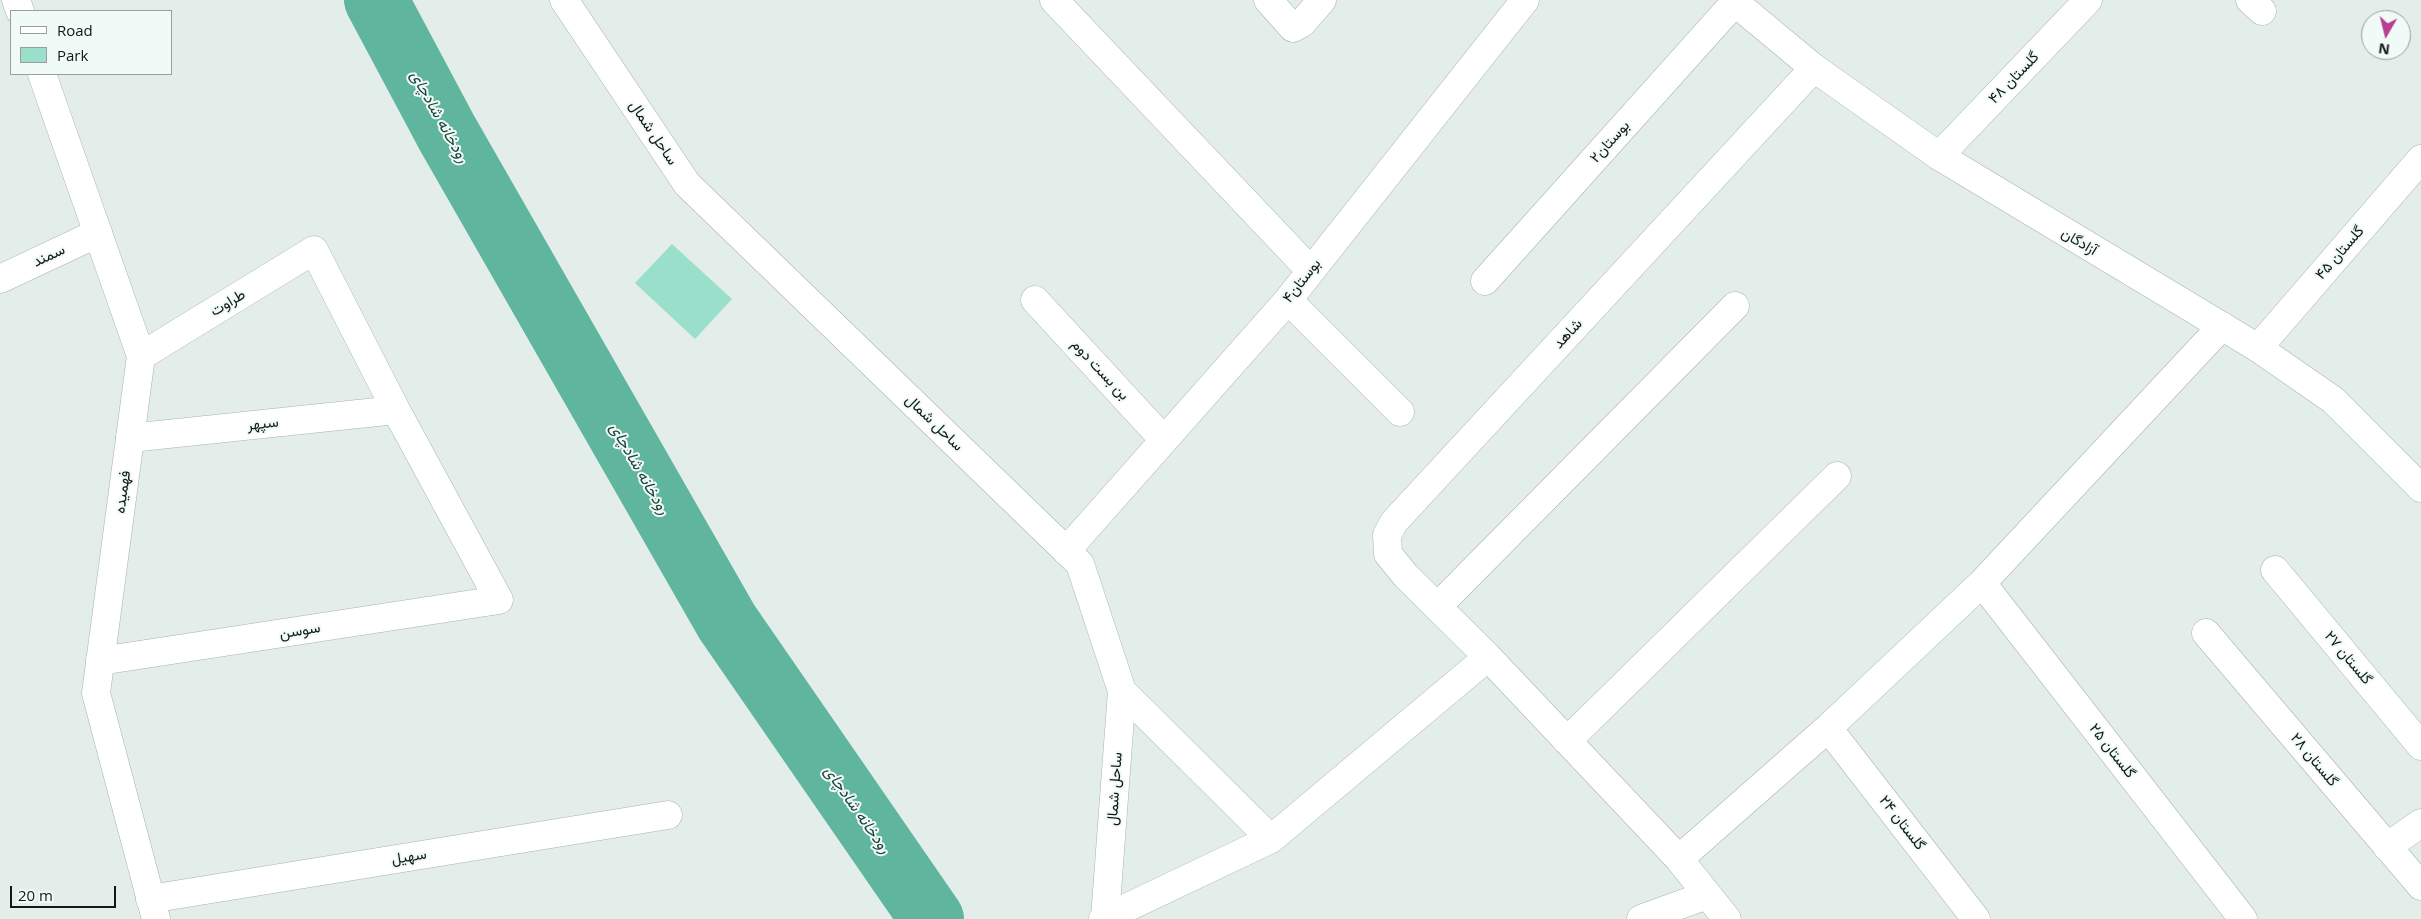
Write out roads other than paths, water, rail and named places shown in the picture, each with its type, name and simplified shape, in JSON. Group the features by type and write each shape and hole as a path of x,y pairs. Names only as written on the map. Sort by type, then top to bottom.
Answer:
{"street":[{"name":"ساحل شمال","path":"564,0 687,184 1080,564 1122,691 1104,919"},
{"path":"1054,0 1310,270"},
{"path":"1268,0 1294,28 1302,23 1322,0"},
{"name":"گلستان ۴۸","path":"1939,156 2088,0"},
{"name":"بوستان۴","path":"1066,551 1288,300 1522,1"},
{"name":"آزادگان","path":"1735,1 1814,68 1939,156 2258,348 2333,400 2421,488"},
{"name":"بوستان۲","path":"1485,281 1735,1"},
{"name":"شاهد","path":"1727,919 1680,859 1488,657 1406,576 1388,554 1387,535 1394,522 1814,68"},
{"name":"فهمیده","path":"42,75 141,356 96,693 153,909"},
{"name":"گلستان ۴۵","path":"2258,348 2421,159"},
{"name":"سمند","path":"0,278 98,233"},
{"name":"طراوت","path":"141,356 314,250 396,410"},
{"name":"بن بست دوم","path":"1035,300 1164,440"},
{"path":"1288,300 1400,412"},
{"path":"1436,607 1735,306"},
{"path":"1680,859 1828,728 1982,583 2222,326"},
{"name":"سپهر","path":"130,438 396,410"},
{"name":"سوسن","path":"100,661 499,600 396,410"},
{"path":"1567,741 1837,476"},
{"name":"گلستان ۲۷","path":"2275,570 2421,746"},
{"name":"گلستان ۲۵","path":"1982,583 2243,919"},
{"name":"گلستان ۲۸","path":"2206,633 2421,886"},
{"path":"1104,919 1271,839 1488,657"},
{"path":"1122,691 1271,839"},
{"name":"گلستان ۲۴","path":"1828,728 1976,919"},
{"name":"سهیل","path":"153,909 668,815"},
{"path":"2387,847 2421,823"},
{"path":"1641,919 1708,895"}],"waterway":[{"name":"رودخانه شادچای","path":"376,0 447,133 727,622 932,919"}]}
